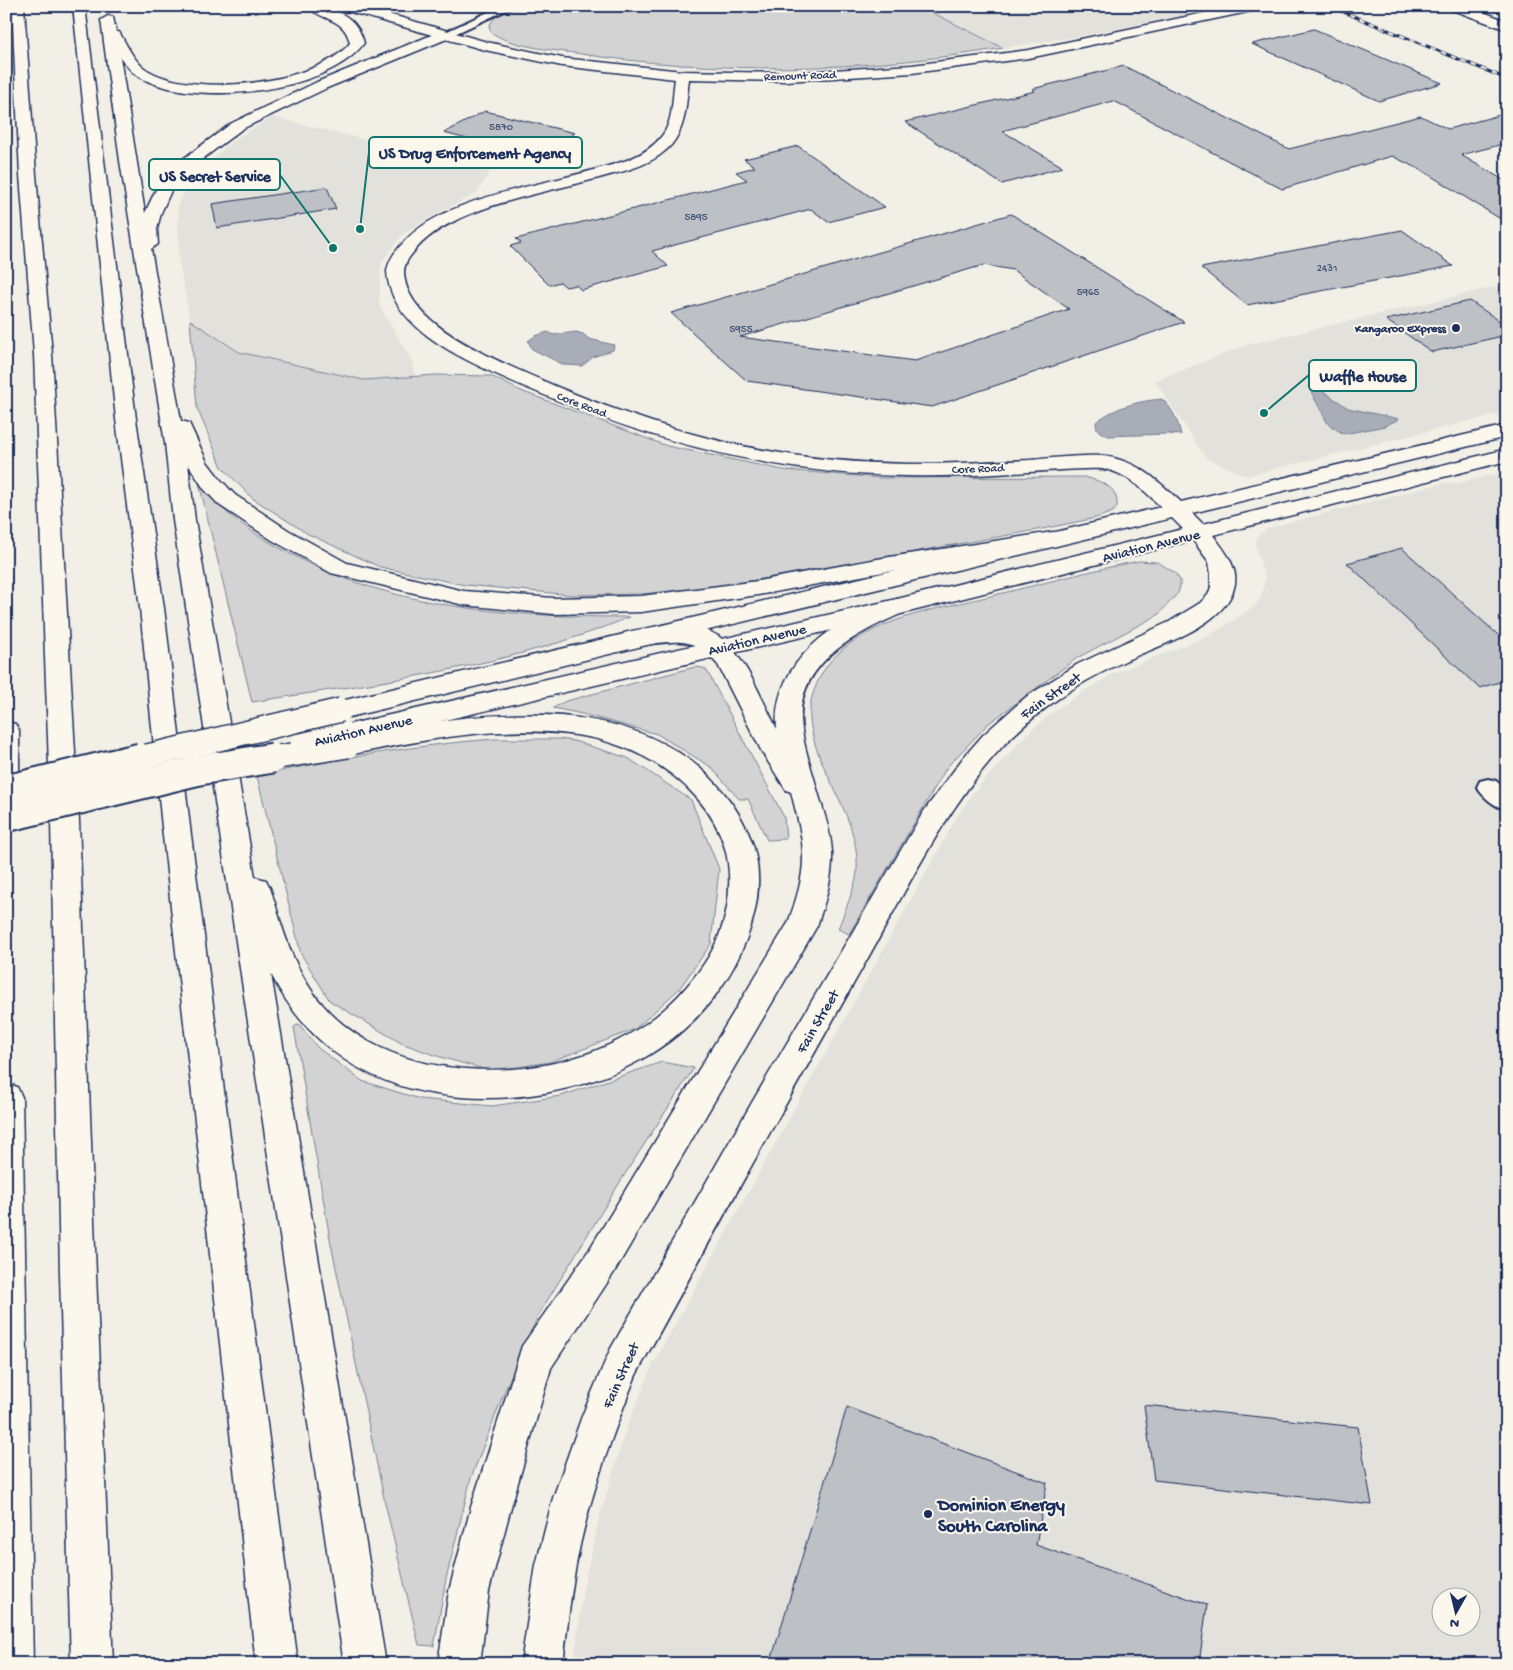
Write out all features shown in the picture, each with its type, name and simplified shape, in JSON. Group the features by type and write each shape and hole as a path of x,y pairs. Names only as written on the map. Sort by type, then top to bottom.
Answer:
{"main road":[{"path":"18,6 28,175 43,354 46,449 66,821 78,1276 92,1664"},
{"path":"79,6 126,419 152,608 176,827 277,1664"},
{"path":"313,6 351,26 356,35 356,43 345,57 329,66"},
{"name":"Remount Road","path":"345,6 423,29 441,29 485,46 562,62 624,70 682,74 786,77 912,69 1029,54 1249,7"},
{"path":"1455,6 1507,26"},
{"path":"107,13 114,36 131,64 156,81 189,87 254,88 301,76 387,45 423,29"},
{"path":"107,13 128,161 175,443 184,520 365,1664"},
{"path":"149,290 149,229 153,213 166,184 178,170 237,126 441,29"},
{"name":"Core Road","path":"682,74 676,128 664,144 645,157 592,177 464,211 425,229 407,247 395,269 405,300 420,319 439,336 465,352 537,386 658,432 697,442 780,460 870,468 922,470 1083,462 1111,464 1122,466 1144,480 1176,511"},
{"path":"162,370 173,404 197,462 212,484 227,500 280,535 339,568 464,598 553,606 641,604 758,588 883,565 1053,539"},
{"name":"Aviation Avenue","path":"6,817 193,771 345,730 632,639 1507,431"},
{"name":"Aviation Avenue","path":"6,790 345,730 719,648 897,607 1507,455"},
{"name":"Fain Street","path":"542,1664 556,1565 573,1498 623,1363 760,1118 929,826 960,778 987,746 1022,712 1050,691 1087,669 1193,619 1211,607 1219,598 1223,587 1220,562 1198,533 1176,511"},
{"path":"460,1664 469,1591 534,1359 601,1262 802,926 816,882 819,853 792,736 789,714 789,707 801,676 818,652 841,633 897,607"},
{"path":"632,639 655,636 692,637 707,640 719,648 773,749 808,804"},
{"path":"227,791 267,924 289,980 310,1014 340,1042 372,1062 397,1072 430,1080 461,1084 504,1085 568,1074 629,1051 661,1031 685,1011 718,970 731,945 745,903 746,878 743,857 730,818 720,803 703,783 666,756 630,739 605,731 549,724 502,724 435,731 345,730"},
{"path":"6,730 6,779"},
{"path":"6,1097 12,1664"}],"street":[{"path":"441,29 510,6"},
{"path":"1488,787 1507,802"}],"shaded area":[{"path":"519,6 919,6 1003,48 950,56 843,66 789,68 681,65 542,49 508,41 491,32 489,26 494,18"},
{"path":"919,6 1200,6 1204,11 1080,36 1003,48"},
{"path":"272,117 491,170 477,193 434,215 402,235 381,263 379,305 412,361 415,376 364,380 239,351 190,320 179,262 178,203 196,175 231,142"},
{"path":"1507,284 1507,412 1246,476 1206,458 1155,381 1247,345"},
{"path":"190,320 239,352 364,380 435,375 491,376 521,391 667,446 783,470 881,478 1084,477 1096,480 1112,489 1117,500 1117,507 1113,512 1096,518 1037,530 722,586 640,594 573,595 465,585 380,567 308,534 252,498 222,467 197,408"},
{"path":"548,332 554,335 576,332 583,334 589,339 614,345 613,350 593,357 582,366 564,365 532,349 528,341 535,336"},
{"path":"1310,385 1320,389 1348,408 1399,419 1385,426 1344,434 1328,424 1309,388"},
{"path":"1162,399 1174,416 1181,435 1108,436 1097,429 1096,422 1111,412 1136,403"},
{"name":"Dominion Energy South Carolina","path":"1507,471 1507,1664 574,1664 583,1588 598,1523 626,1429 653,1364 954,822 972,794 1026,735 1052,713 1087,689 1115,673 1208,636 1257,604 1262,595 1265,578 1255,544 1258,535 1268,528 1448,482 1458,483"},
{"path":"199,483 222,508 258,535 309,564 353,581 397,594 489,611 536,615 630,617 539,649 492,661 396,680 252,702"},
{"path":"1139,561 1157,562 1174,572 1180,580 1178,593 1158,615 1077,658 988,724 947,767 849,934 838,929 856,878 857,854 849,822 815,744 810,712 812,697 818,681 831,660 850,644 872,631 897,620 950,605"},
{"path":"695,667 703,668 707,671 784,817 786,839 767,840 748,799 739,799 711,767 657,734 553,708 566,701"},
{"path":"494,739 559,739 574,741 628,758 691,800 719,869 711,944 679,989 635,1029 550,1062 491,1071 440,1057 401,1043 330,1001 301,954 257,776 375,753"},
{"path":"299,1024 318,1048 362,1081 420,1099 492,1106 561,1096 662,1062 694,1068 625,1174 539,1314 506,1388 471,1478 446,1579 434,1646 419,1645 385,1503 330,1239 294,1027"}],"building":[{"path":"1314,29 1442,83 1379,101 1252,44"},
{"path":"1124,66 1289,149 1421,116 1448,129 1507,113 1507,143 1461,155 1507,182 1507,223 1423,171 1392,156 1282,189 1114,101 1002,131 1063,167 1002,184 905,122 1035,91 1032,89"},
{"path":"485,111 575,133 536,157 444,133"},
{"path":"798,146 885,207 828,222 811,209 652,251 668,266 581,290 576,285 566,287 560,282 549,285 510,246 521,243 516,239 747,180 736,172 755,167 744,159"},
{"path":"327,187 336,209 217,228 212,204"},
{"path":"1011,214 1184,322 932,407 747,381 671,313","holes":["984,265 1013,270 1069,309 915,361 740,337"]},
{"path":"1402,230 1453,266 1247,305 1201,268"},
{"path":"1470,301 1507,326 1507,335 1432,352 1386,320"},
{"path":"1402,548 1507,643 1507,680 1479,688 1347,563"},
{"path":"1144,1405 1358,1427 1372,1505 1154,1480"},
{"name":"Dominion Energy South Carolina","path":"847,1407 1047,1483 1036,1545 1207,1605 1199,1664 770,1664"}],"railway":[{"path":"1329,6 1507,79"}],"place":[{"name":"US Drug Enforcement Agency","path":"360,229"},
{"name":"US Secret Service","path":"333,248"},
{"name":"Kangaroo Express","path":"1456,328"},
{"name":"Waffle House","path":"1264,413"},
{"name":"Dominion Energy South Carolina","path":"928,1514"}]}
